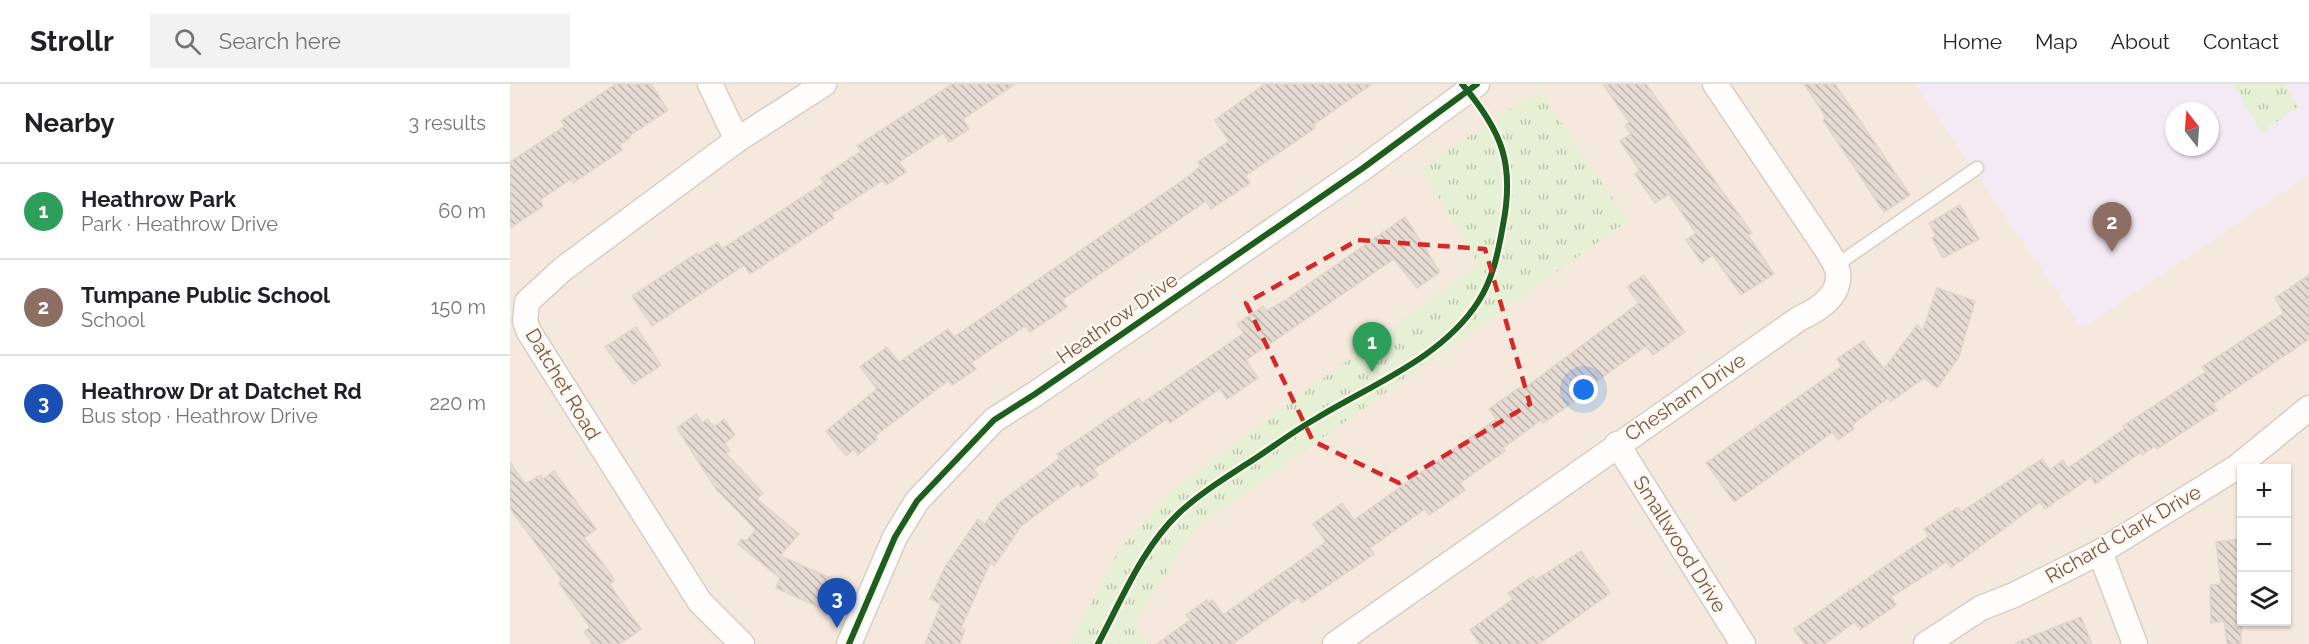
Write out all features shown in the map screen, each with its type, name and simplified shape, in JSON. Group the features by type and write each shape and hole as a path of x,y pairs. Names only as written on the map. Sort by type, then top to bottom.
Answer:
{"street":[{"path":"710,84 737,140"},
{"name":"Datchet Road","path":"742,644 700,603 681,574 529,332 525,321 527,302 542,287 737,140 824,84"},
{"name":"Heathrow Drive","path":"849,644 895,537 917,501 994,420 1363,168 1477,84"},
{"path":"1715,84 1835,266"},
{"name":"Chesham Drive","path":"1335,644 1617,444 1800,318 1817,310 1831,298 1838,272 1835,266"},
{"name":"Richard Clark Drive","path":"1926,644 1981,608 2014,595 2100,552 2237,467 2309,408"},
{"name":"Smallwood Drive","path":"1617,444 1743,644"},
{"path":"2100,552 2135,644"}],"lane":[{"path":"1835,266 1977,168"}],"highlighted area":[{"path":"1358,240 1485,249 1530,404 1399,483 1313,441 1246,303"}],"shaded area":[{"path":"510,84 2309,84 2309,644 510,644"},
{"path":"1915,84 2309,84 2309,175 2082,329"}],"green space":[{"path":"2234,84 2285,84 2298,107 2261,133"},
{"path":"1539,90 1628,221 1194,529 1134,624 1148,644 1070,644 1119,550 1172,490 1478,264 1421,168"}],"building":[{"path":"616,84 651,84 668,110 629,136 630,138 619,145 622,150 573,183 571,179 540,200 543,206 510,228 510,162 565,126 561,121"},
{"path":"952,84 1015,84 963,119 969,129 949,142 943,133 899,162 906,172 886,185 883,180 831,214 834,218 750,274 744,265 652,326 632,296 697,253 698,255 718,242 722,249 824,183 821,178 861,151 857,146"},
{"path":"1265,84 1372,84 1313,125 1315,128 1245,176 1250,183 1211,209 1206,201 1062,300 1067,307 1030,332 1025,326 971,363 976,369 952,385 949,380 875,436 877,439 858,455 854,449 846,456 826,431 877,389 860,367 887,347 899,362 948,329 954,337 1189,176 1200,166 1198,162 1229,141 1215,120"},
{"path":"1603,84 1646,84 1752,233 1748,235 1774,274 1741,295 1713,255 1702,263 1686,240 1696,233 1669,194 1655,203 1635,174 1640,171 1620,141 1631,134 1625,126 1629,122"},
{"path":"1804,84 1835,84 1910,195 1884,212 1823,120 1826,117"},
{"path":"1960,205 1979,239 1943,258 1932,238 1936,236 1929,223"},
{"path":"1405,217 1440,272 1417,288 1394,259 1246,360 1258,378 1227,399 1220,389 1170,423 1167,419 1094,469 1098,475 1081,487 1079,483 1021,526 994,566 990,563 961,628 965,629 960,644 925,644 941,604 930,599 945,567 978,519 985,524 999,503 1060,458 1057,454 1139,398 1142,403 1244,333 1237,324 1263,306 1266,311 1284,301"},
{"path":"1644,275 1685,332 1653,355 1646,346 1589,387 1591,390 1543,423 1541,420 1503,448 1505,451 1460,483 1465,490 1429,515 1425,509 1370,548 1374,554 1302,603 1299,597 1232,644 1157,644 1190,620 1186,615 1207,600 1208,603 1213,600 1223,615 1326,542 1313,524 1342,503 1354,520 1496,419 1489,409 1520,387 1522,390 1639,303 1627,287"},
{"path":"2309,275 2309,339 2213,404 2217,410 2157,449 2155,446 2142,455 2140,453 2095,484 2091,477 2045,509 2040,502 1951,568 1946,562 1891,597 1896,605 1860,630 1855,622 1824,644 1804,644 1794,629 1929,536 1924,529 1958,507 1961,512 2042,459 2050,470 2063,460 2068,468 2124,429 2123,426 2206,372 2202,367 2284,313 2275,298"},
{"path":"1937,288 1975,301 1959,357 1937,388 1924,378 1890,402 1888,398 1852,425 1854,429 1838,440 1833,432 1734,502 1706,463 1842,366 1837,359 1863,341 1884,369 1917,325 1923,330"},
{"path":"636,327 661,365 633,384 605,347"},
{"path":"696,414 702,423 708,419 714,427 724,419 735,435 725,443 730,451 726,454 763,493 757,499 799,534 780,556 833,579 821,608 776,588 780,578 738,544 741,539 746,541 756,530 716,489 677,428"},
{"path":"510,462 525,484 541,475 543,479 554,471 596,529 584,538 612,576 614,581 609,584 641,629 620,644 593,644 584,632 590,627 559,583 562,580 510,508"},
{"path":"2237,539 2237,626 2241,626 2241,644 2227,644 2224,621 2211,623 2210,585 2221,584 2216,542"},
{"path":"1581,551 1610,593 1539,644 1480,644 1470,630 1513,599 1508,593 1533,576 1536,580"},
{"path":"2081,617 2092,644 2015,644 2015,643"}],"cycle path":[{"path":"1098,644 1143,558 1166,527 1186,506 1299,429 1425,355 1463,322 1478,302 1488,284 1497,256 1506,203 1506,166 1496,133 1476,101 1462,84"},
{"path":"849,644 895,537 917,501 994,420 1363,168 1477,84"}],"place":[{"name":"Tumpane Public School","path":"2112,252"},
{"name":"Heathrow Park","path":"1372,372"},
{"name":"Heathrow Dr at Datchet Rd","path":"837,628"}]}
